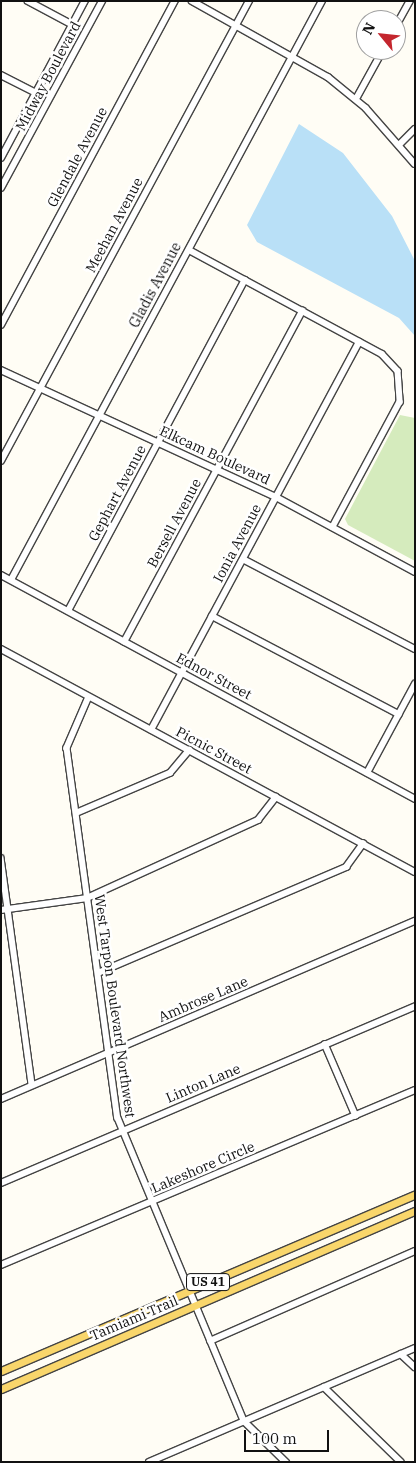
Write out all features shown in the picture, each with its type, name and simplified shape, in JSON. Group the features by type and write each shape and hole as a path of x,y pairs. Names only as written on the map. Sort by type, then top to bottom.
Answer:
{"main road":[{"name":"Tamiami Trail","path":"1,1371 415,1194"},
{"name":"Tamiami Trail","path":"1,1389 415,1212"}],"street":[{"path":"28,1 73,25"},
{"name":"Midway Boulevard","path":"1,158 86,1"},
{"name":"Midway Boulevard","path":"1,188 102,1"},
{"name":"Glendale Avenue","path":"1,325 175,1"},
{"path":"192,1 293,56 356,99 400,144 415,164"},
{"name":"Meehan Avenue","path":"1,461 249,1"},
{"name":"Gladis Avenue","path":"11,580 322,1"},
{"path":"356,99 377,60"},
{"path":"1,75 36,94"},
{"path":"400,144 415,130"},
{"path":"188,250 359,342 396,368 402,386 400,402 333,528"},
{"name":"Gephart Avenue","path":"68,611 245,280"},
{"name":"Bersell Avenue","path":"124,642 302,311"},
{"name":"Ionia Avenue","path":"151,730 359,342"},
{"name":"Elkcam Boulevard","path":"1,370 276,497 415,572"},
{"path":"242,559 415,649"},
{"name":"Ednor Street","path":"1,575 415,799"},
{"path":"212,616 399,714"},
{"name":"Picnic Street","path":"1,649 415,872"},
{"path":"367,773 415,684"},
{"name":"West Tarpon Boulevard Northwest","path":"89,696 67,739 108,1053 121,1132 187,1291 244,1421 286,1462"},
{"path":"76,813 170,773 189,750"},
{"path":"5,909 88,898 258,820 276,797"},
{"path":"98,973 346,867 363,844"},
{"path":"1,858 5,909 32,1086"},
{"name":"Ambrose Lane","path":"1,1099 415,921"},
{"name":"Linton Lane","path":"1,1183 415,1006"},
{"path":"325,1044 356,1116"},
{"name":"Lakeshore Circle","path":"1,1265 415,1090"},
{"path":"210,1341 415,1251"},
{"path":"149,1462 165,1458 244,1421 415,1348"},
{"path":"401,1354 415,1367"},
{"path":"324,1387 401,1462"}],"green space":[{"path":"400,415 415,418 415,561 348,525 345,519"}],"water":[{"path":"299,124 343,153 392,216 415,261 415,336 399,318 257,242 247,225"}]}
